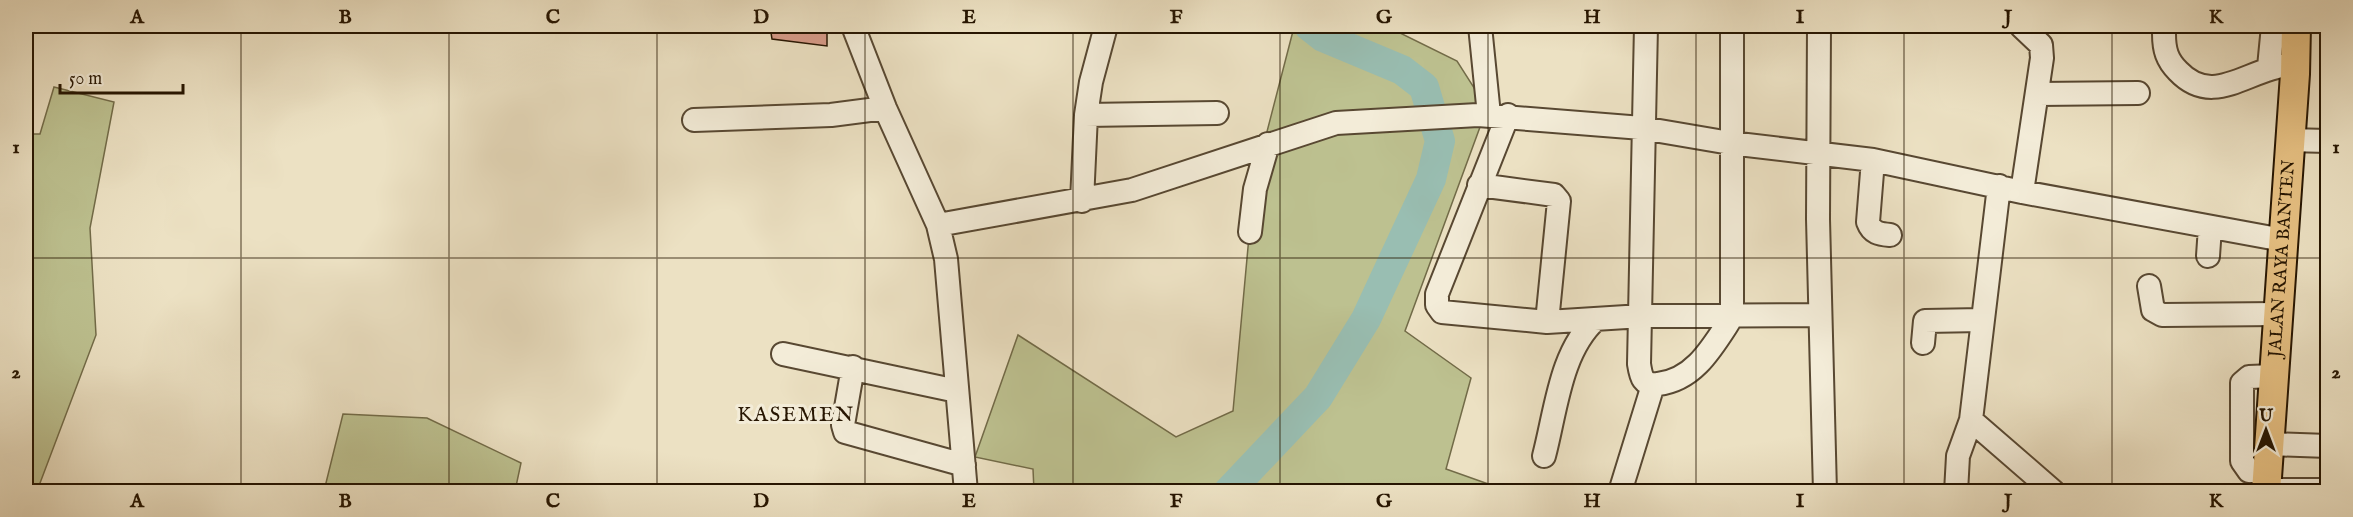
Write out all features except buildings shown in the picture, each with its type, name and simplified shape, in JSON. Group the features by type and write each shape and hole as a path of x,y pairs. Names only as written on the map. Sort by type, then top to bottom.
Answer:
{"main road":[{"name":"JALAN RAYA BANTEN","path":"2267,474 2279,314 2288,140 2281,66 2296,26"}],"street":[{"path":"853,26 885,108 938,225 946,259 966,492"},
{"path":"1082,201 1090,82 1106,26"},
{"path":"1480,26 1492,115 1479,185 1437,294 1437,305 1442,312 1547,322 1642,316 1820,315"},
{"path":"1646,26 1642,128 1641,377 1645,383 1653,385 1678,380 1688,374 1710,350 1732,317 1730,144 1732,26"},
{"path":"1819,26 1820,315 1825,492"},
{"path":"2021,26 2041,45 2038,94 2022,192"},
{"path":"2164,34 2169,62 2183,77 2199,86 2224,86 2281,66 2273,26"},
{"path":"2038,94 2138,93"},
{"path":"694,120 820,116 885,108"},
{"path":"1086,115 1217,113"},
{"path":"938,225 1082,201 1132,190 1336,123 1389,118 1492,115 1642,128 1730,144 1819,152 1873,160 2022,192 2283,240"},
{"path":"2288,140 2328,141"},
{"path":"1250,232 1255,189 1268,144"},
{"path":"1873,160 1868,222 1871,229 1878,234 1890,235"},
{"path":"1479,185 1554,195 1559,201 1547,322"},
{"path":"1956,492 1958,456 1971,420 1999,186"},
{"path":"2208,256 2210,227"},
{"path":"2149,286 2153,310 2162,315 2279,314"},
{"path":"1544,456 1567,365 1583,331 1596,319"},
{"path":"1923,343 1925,321 1982,320"},
{"path":"783,354 957,391"},
{"path":"853,368 843,425 845,432 964,465"},
{"path":"1620,492 1653,385"},
{"path":"1971,420 2054,492"},
{"path":"2267,474 2328,446"},
{"path":"2267,474 2328,490"}],"green space":[{"path":"1298,26 1386,26 1457,61 1487,108 1405,331 1471,378 1446,469 1508,491 1034,491 1033,469 975,457 1018,335 1176,437 1233,411 1254,182 1293,31"},
{"path":"54,87 114,102 90,228 96,335 37,491 26,491 26,134 40,134"},
{"path":"343,414 427,418 521,463 515,491 324,491"}],"waterway":[{"path":"1228,492 1318,397 1366,319 1431,179 1440,141 1424,87 1402,70 1323,37 1309,26"}],"district":[{"name":"KASEMEN","path":"796,415"}]}
